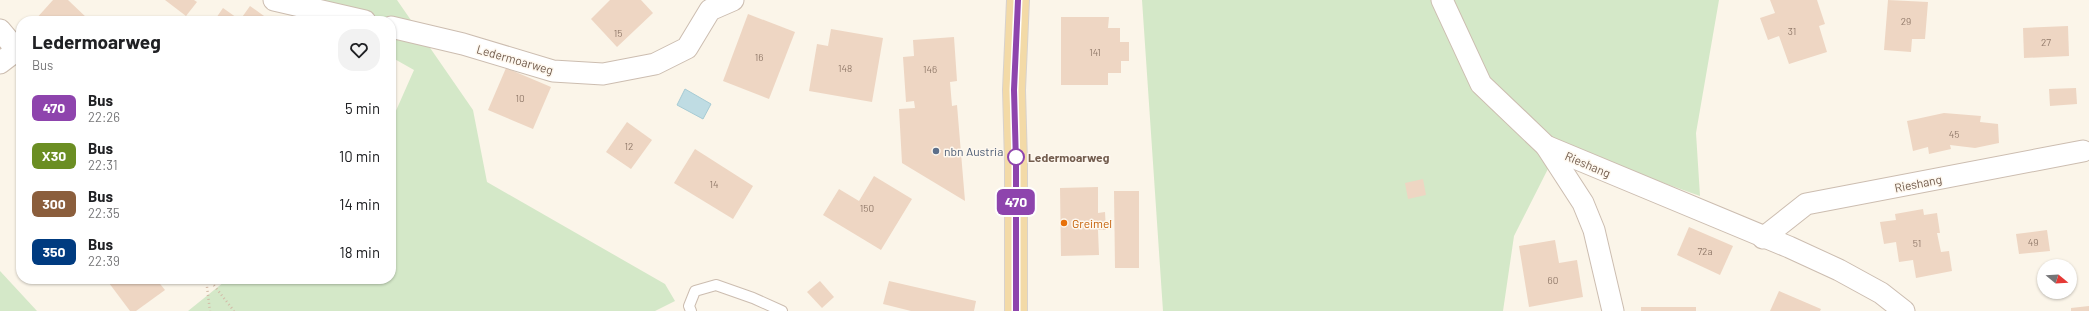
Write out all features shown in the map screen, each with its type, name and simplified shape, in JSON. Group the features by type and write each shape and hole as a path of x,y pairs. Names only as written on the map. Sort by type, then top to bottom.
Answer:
{"main road":[{"path":"1016,311 1016,163 1014,90 1018,0"}],"street":[{"path":"274,0 343,16"},
{"name":"Ledermoarweg","path":"396,28 464,44 553,71 603,74 655,64 687,48 710,10 733,0"},
{"name":"Rieshang","path":"1442,0 1481,84 1546,146 1583,203 1591,223 1613,311"},
{"path":"0,30 16,49"},
{"path":"0,64 16,54"},
{"name":"Rieshang","path":"1546,146 1839,270 1881,293 1904,311"},
{"name":"Rieshang","path":"1764,238 1806,204 2083,151"}],"lane":[{"path":"691,311 689,306 695,291 716,285 753,298 782,311"}],"path":[{"path":"207,284 210,311"},
{"path":"213,284 234,311"}],"green space":[{"path":"294,0 397,0 473,110 487,182 665,284 675,301 655,311 188,311 222,284 396,284 396,111 414,70 396,60 396,16 321,16"},
{"path":"1142,0 1719,0 1696,133 1700,196 1633,172 1556,153 1514,236 1503,311 1163,311"},
{"path":"0,271 37,311 0,311"}],"water":[{"path":"685,89 711,104 703,119 677,105"}],"building":[{"path":"53,0 68,0 85,16 39,16"},
{"path":"165,0 194,0 197,2 186,16"},
{"path":"610,0 641,0 653,13 617,47 591,19"},
{"path":"1770,0 1817,0 1825,24 1819,26 1827,52 1789,64 1779,36 1768,40 1760,18 1775,13"},
{"path":"1888,0 1928,2 1925,39 1912,39 1911,52 1884,50"},
{"path":"250,6 264,16 243,16"},
{"path":"223,8 234,16 217,16"},
{"path":"748,14 795,32 769,99 723,81"},
{"path":"1061,17 1109,17 1108,28 1120,28 1120,42 1129,42 1129,61 1121,61 1121,73 1108,73 1108,85 1061,85"},
{"path":"2068,26 2069,56 2024,58 2023,28"},
{"path":"831,29 883,38 872,102 809,91 817,44 828,46"},
{"path":"954,37 957,81 950,82 952,106 957,105 965,201 902,163 899,109 915,108 914,101 906,102 903,57 914,56 913,40"},
{"path":"506,68 551,87 533,129 488,110"},
{"path":"2076,88 2077,104 2050,106 2049,89"},
{"path":"1944,113 1981,116 1980,122 1998,124 1999,143 1975,148 1950,145 1951,149 1929,154 1928,147 1913,151 1907,121"},
{"path":"627,122 652,140 631,169 606,152"},
{"path":"695,149 753,186 733,219 674,183"},
{"path":"874,176 912,199 881,250 823,215 839,189 859,201"},
{"path":"1423,179 1426,195 1408,199 1405,183"},
{"path":"1098,187 1098,213 1105,212 1106,230 1098,230 1099,255 1061,256 1060,188"},
{"path":"1114,191 1139,191 1139,268 1115,268"},
{"path":"1923,209 1924,215 1937,213 1940,233 1937,233 1941,252 1949,251 1952,271 1916,278 1913,260 1899,262 1896,242 1884,244 1880,222 1896,220 1895,214"},
{"path":"1689,227 1733,246 1720,275 1677,255"},
{"path":"2047,230 2050,251 2019,254 2016,234"},
{"path":"1555,240 1559,263 1577,260 1583,297 1529,307 1519,246"},
{"path":"820,281 834,297 822,308 807,292"},
{"path":"889,281 976,301 974,311 911,311 883,304"},
{"path":"110,284 160,284 165,290 136,311 130,311"},
{"path":"1779,291 1821,309 1820,311 1770,311"},
{"path":"2089,306 2089,311 2071,311 2071,308"},
{"path":"1641,307 1696,307 1696,311 1641,311"}],"bus line":[{"name":"470","path":"1016,311 1016,163 1014,90 1018,0"}],"place":[{"name":"nbn Austria","path":"936,151"},
{"name":"Ledermoarweg","path":"1016,157"},
{"name":"Greimel","path":"1064,223"}]}
